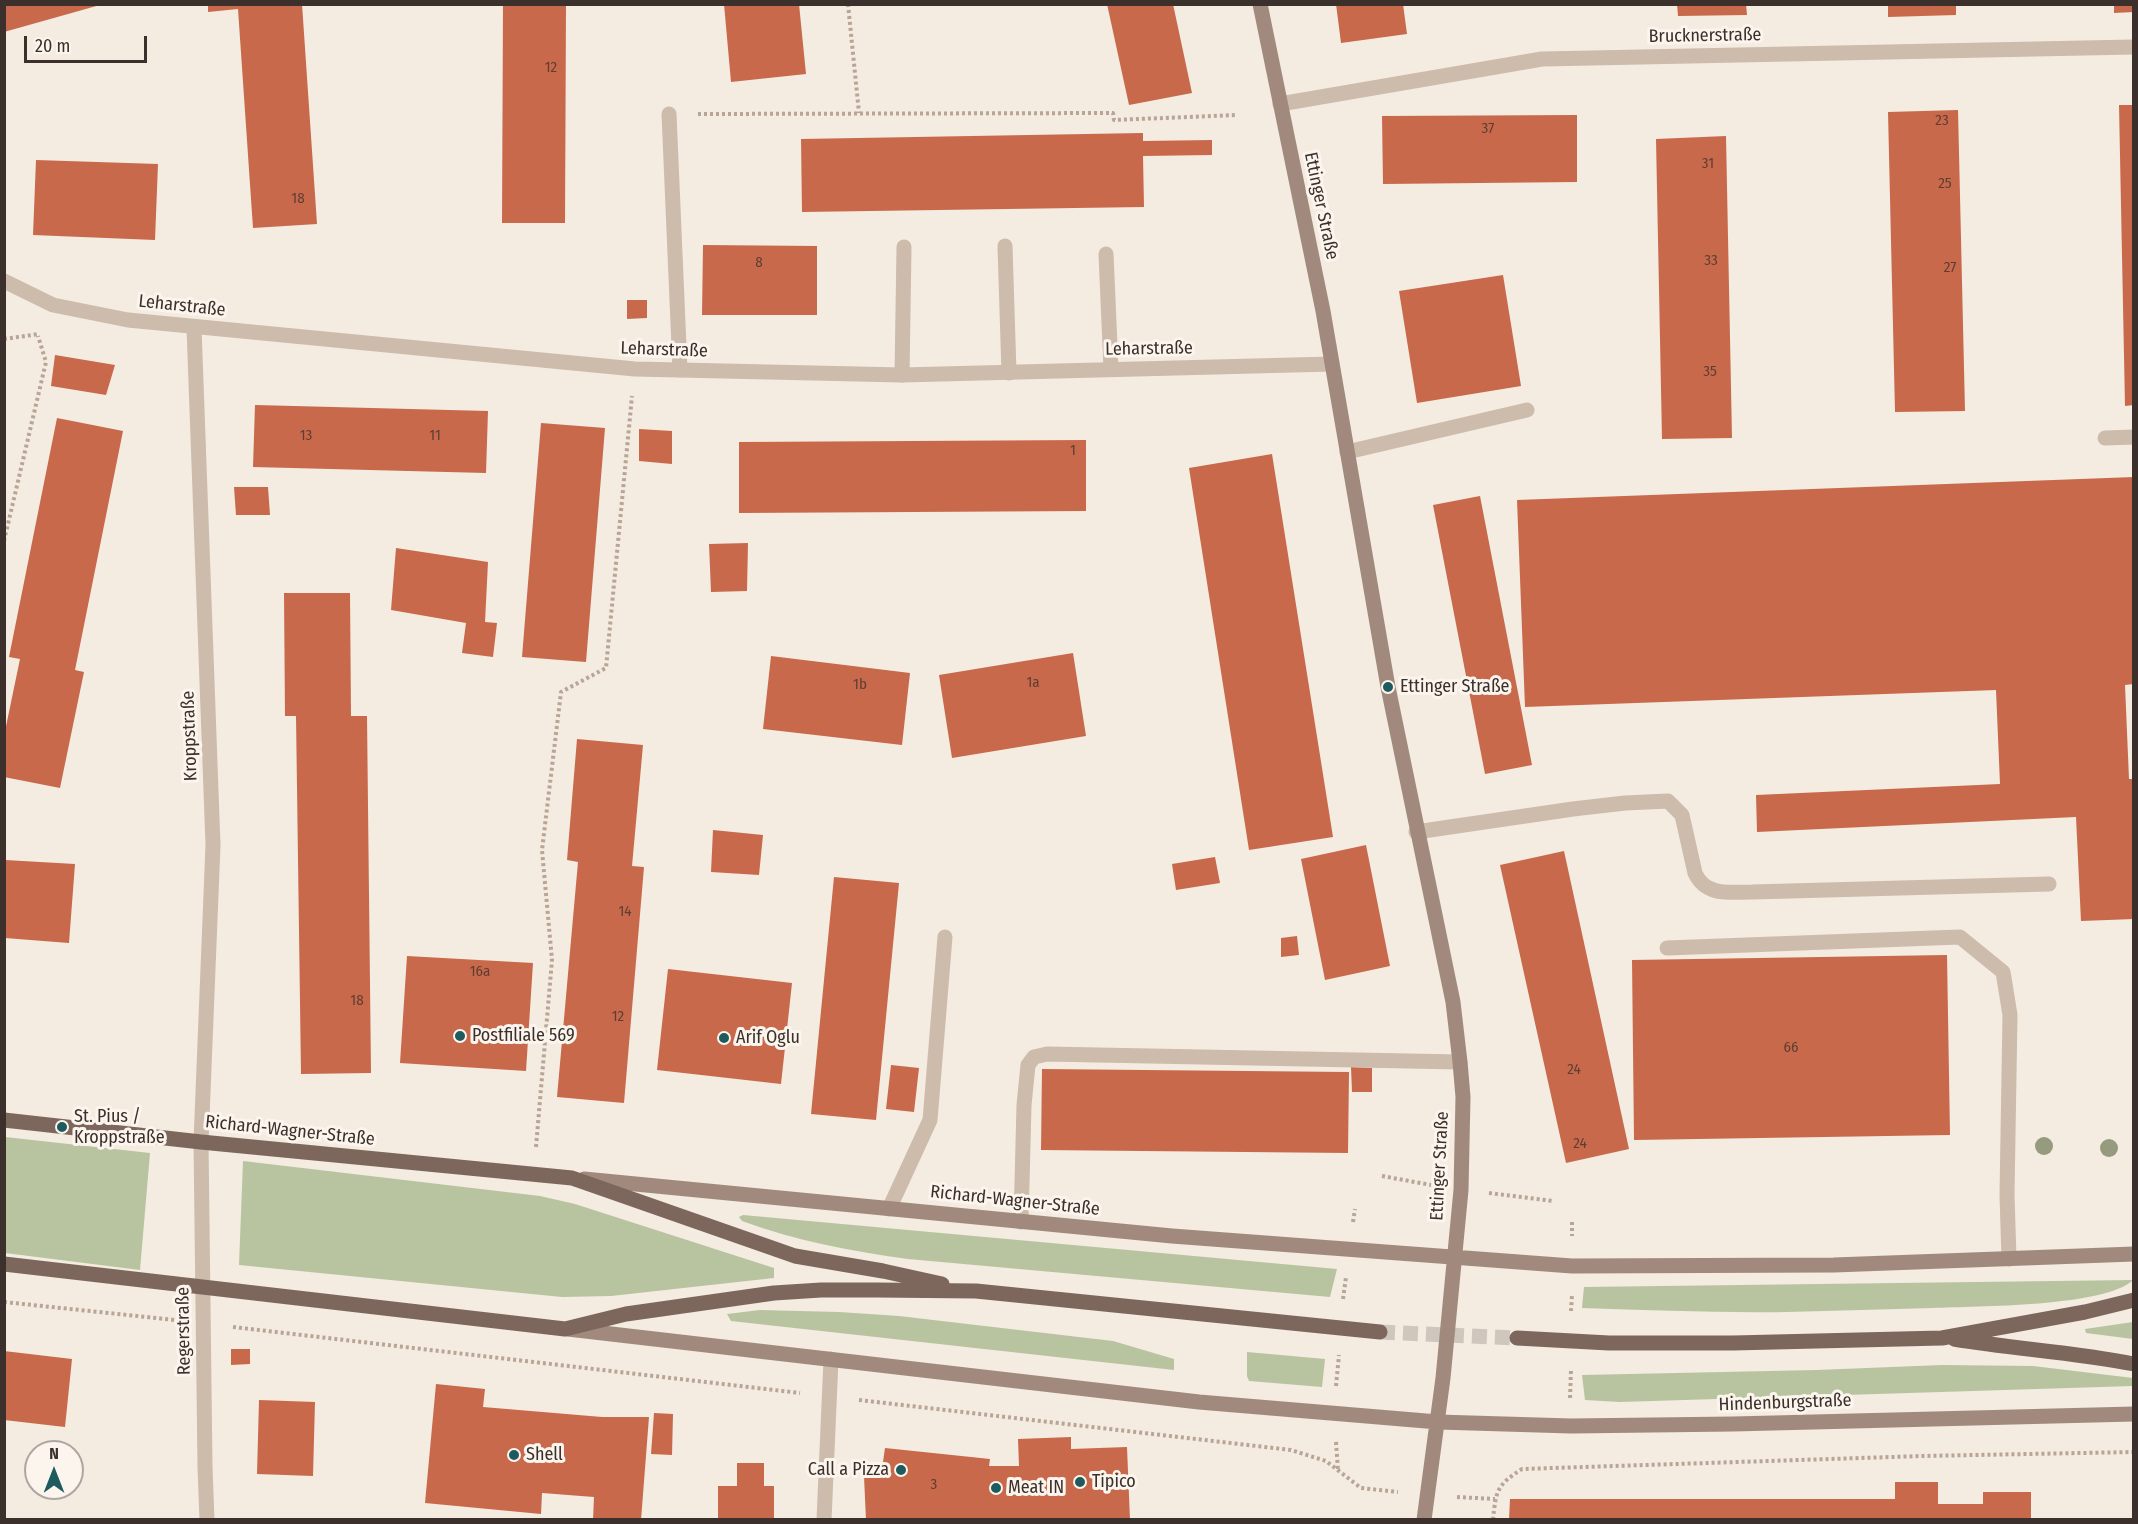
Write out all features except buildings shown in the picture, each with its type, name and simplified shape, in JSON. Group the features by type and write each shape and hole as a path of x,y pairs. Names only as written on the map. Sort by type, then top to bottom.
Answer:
{"main road":[{"name":"Ettinger Straße","path":"1260,4 1332,364 1388,687 1416,832 1453,1002 1460,1062 1463,1097 1461,1190 1438,1422 1424,1520"},
{"name":"Richard-Wagner-Straße","path":"4,1120 201,1142 1172,1236 1454,1258"},
{"name":"Richard-Wagner-Straße","path":"572,1178 795,1256 883,1271 976,1291"},
{"path":"1454,1258 1599,1267 1834,1264 2133,1254"},
{"name":"Richard-Wagner-Straße","path":"4,1264 1199,1402 1438,1422"},
{"name":"Richard-Wagner-Straße","path":"565,1329 626,1314 774,1293 821,1290 976,1291 1380,1332"},
{"path":"1517,1338 1609,1343 1733,1343 1942,1338 2085,1312 2133,1300"},
{"path":"1942,1338 2098,1357 2133,1364"},
{"name":"Hindenburgstraße","path":"1438,1422 1570,1426 2133,1414"}],"street":[{"name":"Brucknerstraße","path":"1280,104 1542,59 2133,46"},
{"path":"669,114 680,370"},
{"path":"1005,246 1009,373"},
{"path":"902,375 903,247"},
{"path":"1106,254 1111,369"},
{"name":"Leharstraße","path":"4,281 53,305 128,320 634,369 902,375 1332,364"},
{"name":"Kroppstraße","path":"194,328 213,845 201,1142"},
{"path":"1347,452 1527,410"},
{"path":"2105,438 2133,437"},
{"path":"1416,832 1573,809 1633,802 1668,801 1682,815 1698,881 1710,890 1752,892 2049,884"},
{"path":"889,1209 930,1120 945,938"},
{"path":"1667,948 1960,938 2003,972 2010,1015 2007,1195 2009,1259"},
{"path":"1021,1221 1024,1105 1028,1065 1034,1057 1047,1054 1460,1062"},
{"name":"Regerstraße","path":"201,1142 207,1520"},
{"path":"824,1520 831,1359"}],"path":[{"path":"848,4 859,113"},
{"path":"669,114 1113,113 1114,120 1237,115"},
{"path":"4,541 46,362 38,336"},
{"path":"533,1174 552,960 542,850 561,692 606,668 634,369"},
{"path":"1382,1176 1461,1190 1553,1201"},
{"path":"4,1302 204,1323 1291,1450 1326,1461 1361,1488 1428,1496 1495,1499"},
{"path":"1492,1520 1495,1499 1503,1481 1522,1469 1922,1456 2133,1452"}],"green space":[{"path":"5,1137 150,1153 140,1270 5,1253"},
{"path":"243,1161 540,1196 575,1204 774,1268 774,1278 611,1296 562,1297 239,1265"},
{"path":"743,1215 1337,1269 1330,1297 908,1259 803,1240 742,1221 739,1217"},
{"path":"2133,1280 2118,1289 2096,1295 2069,1300 2008,1305 1761,1312 1582,1308 1584,1287"},
{"path":"760,1310 899,1316 1113,1341 1174,1359 1174,1370 731,1321 727,1314"},
{"path":"2133,1322 2133,1339 2086,1333 2085,1329"},
{"path":"1247,1352 1325,1359 1322,1387 1249,1381"},
{"path":"1942,1365 2033,1366 2133,1378 2133,1386 1620,1402 1585,1400 1582,1375 1817,1370"}],"tunnel":[{"path":"1380,1332 1517,1338"}],"place":[{"name":"Ettinger Straße","path":"1388,687"},
{"name":"Postfiliale 569","path":"460,1036"},
{"name":"Arif Oglu","path":"724,1038"},
{"name":"St. Pius / Kroppstraße","path":"62,1127"},
{"name":"Shell","path":"514,1455"},
{"name":"Call a Pizza","path":"901,1470"},
{"name":"Tipico","path":"1080,1482"},
{"name":"Meat IN","path":"996,1488"}]}
